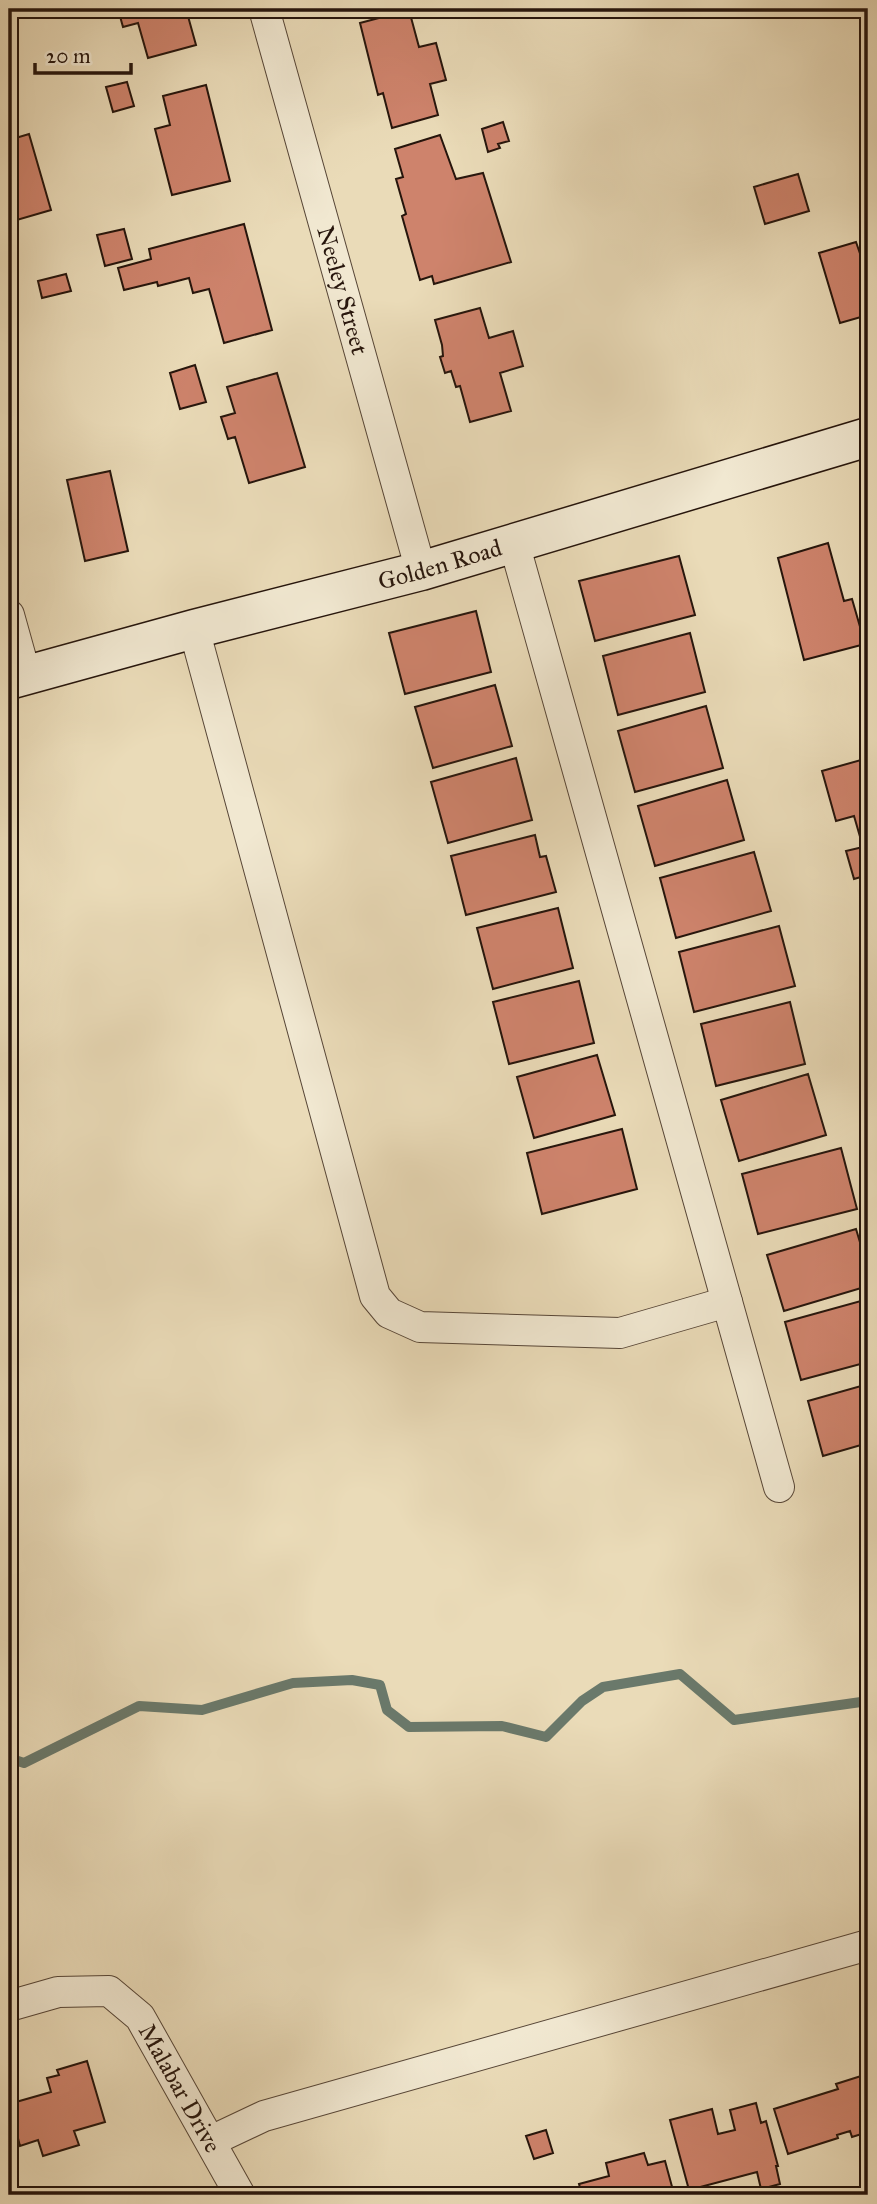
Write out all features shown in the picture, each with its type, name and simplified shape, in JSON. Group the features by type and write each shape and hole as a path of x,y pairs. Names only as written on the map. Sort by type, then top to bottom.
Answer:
{"street":[{"name":"Neeley Street","path":"264,9 421,571"},
{"name":"Golden Road","path":"17,678 421,571 868,437"},
{"path":"514,543 779,1487"},
{"path":"9,615 17,678"},
{"path":"194,629 375,1296 389,1313 420,1327 620,1333 727,1302"},
{"path":"211,2141 264,2116 868,1945"},
{"name":"Malabar Drive","path":"9,2006 58,1992 109,1991 139,2017 240,2195"}],"building":[{"path":"118,9 186,9 196,45 148,58 138,23 123,27"},
{"path":"409,10 419,47 436,43 446,80 430,84 438,115 392,128 383,93 378,95 360,23"},
{"path":"127,82 134,106 113,112 106,87"},
{"path":"206,85 230,181 172,195 155,129 170,125 163,96"},
{"path":"503,122 509,141 498,144 500,148 488,152 482,129"},
{"path":"29,134 51,210 10,222 9,140"},
{"path":"440,135 456,179 483,173 511,262 434,284 432,276 420,280 402,216 406,214 396,179 403,177 395,149"},
{"path":"798,174 809,211 765,224 754,187"},
{"path":"244,224 272,330 224,343 209,289 193,293 189,278 158,286 157,282 124,290 118,268 151,259 149,249"},
{"path":"124,229 132,259 105,266 97,235"},
{"path":"856,242 864,265 868,264 868,315 840,323 819,253"},
{"path":"66,274 71,291 42,298 38,281"},
{"path":"480,308 489,338 513,331 523,366 500,373 511,411 470,422 460,386 456,387 451,371 445,373 440,357 443,356 442,345 435,320"},
{"path":"195,365 206,402 180,409 170,373"},
{"path":"277,373 305,467 249,483 235,437 228,439 221,417 235,413 227,387"},
{"path":"110,471 128,551 85,561 67,480"},
{"path":"828,543 844,601 852,599 865,644 804,660 778,558"},
{"path":"679,556 695,615 595,641 579,581"},
{"path":"476,611 491,672 405,694 389,633"},
{"path":"690,633 705,692 618,715 603,656"},
{"path":"495,685 512,746 433,768 415,707"},
{"path":"706,706 723,768 635,792 618,731"},
{"path":"516,758 532,820 448,843 431,782"},
{"path":"868,758 868,875 854,879 846,851 863,847 854,816 836,821 822,771"},
{"path":"727,780 744,840 655,866 638,806"},
{"path":"535,835 540,857 546,856 556,892 466,915 451,856"},
{"path":"754,852 771,911 676,938 660,878"},
{"path":"558,908 573,968 493,989 477,928"},
{"path":"779,926 795,986 694,1012 679,952"},
{"path":"579,981 594,1043 509,1064 493,1002"},
{"path":"790,1002 805,1064 716,1086 701,1024"},
{"path":"597,1055 615,1115 534,1138 517,1077"},
{"path":"808,1074 826,1135 739,1161 721,1100"},
{"path":"622,1129 637,1189 542,1214 527,1153"},
{"path":"841,1148 857,1209 758,1234 742,1174"},
{"path":"856,1229 868,1269 868,1286 784,1311 767,1255"},
{"path":"868,1299 868,1362 801,1380 785,1322"},
{"path":"868,1384 868,1443 823,1456 808,1401"},
{"path":"87,2061 105,2122 74,2131 79,2145 43,2156 38,2140 20,2146 9,2104 51,2092 47,2078 59,2075 57,2070"},
{"path":"861,2076 868,2100 868,2132 852,2137 850,2131 837,2135 838,2138 788,2154 774,2109 838,2089 836,2084"},
{"path":"756,2103 761,2123 766,2121 780,2184 761,2189 757,2172 689,2190 670,2120 712,2109 718,2134 735,2130 730,2110"},
{"path":"546,2130 553,2153 534,2159 526,2136"},
{"path":"644,2153 648,2165 665,2161 674,2194 582,2195 579,2184 609,2176 606,2163"}],"waterway":[{"path":"9,1758 24,1763 139,1706 202,1710 293,1683 352,1680 380,1685 387,1710 409,1727 502,1726 546,1737 582,1701 603,1687 680,1674 734,1720 868,1701"}]}
